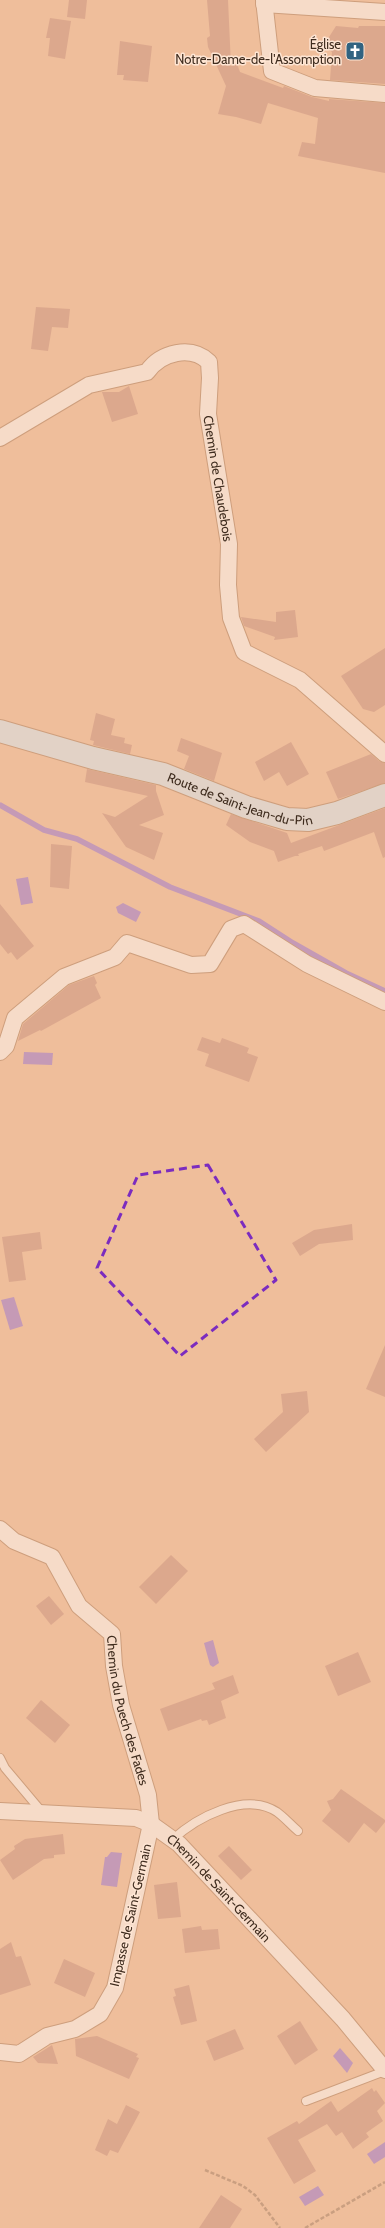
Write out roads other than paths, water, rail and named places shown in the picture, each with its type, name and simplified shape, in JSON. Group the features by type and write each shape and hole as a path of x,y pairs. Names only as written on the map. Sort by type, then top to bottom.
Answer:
{"main road":[{"name":"Route de Saint-Jean-du-Pin","path":"0,731 93,758 163,774 246,807 287,820 316,818 385,795"},
{"name":"Route de Saint-Jean-du-Pin","path":"0,744 56,756 93,758"}],"street":[{"path":"385,12 264,2 272,71 315,88 385,94"},
{"name":"Chemin de Chaudebois","path":"0,438 89,385 148,372 152,365 161,358 182,352 201,355 209,362 210,378 208,414 229,544 228,585 231,618 244,652 300,680 385,754"},
{"path":"0,1052 6,1046 15,1018 64,977 115,957 127,943 191,965 210,964 231,929 244,924 307,964 385,1002"},
{"name":"Chemin du Puech des Fades","path":"0,1529 14,1541 52,1557 79,1606 112,1634 114,1666 121,1705 148,1795 151,1824"},
{"name":"Chemin de Saint-Germain","path":"0,1811 136,1818 151,1824 172,1840 343,2020 385,2070"},
{"name":"Impasse de Saint-Germain","path":"0,2052 19,2054 47,2036 75,2029 100,2014 115,1988 151,1824"}],"lane":[{"path":"0,1758 6,1768 42,1813"},
{"path":"172,1840 188,1825 205,1816 234,1807 251,1805 263,1806 276,1812 298,1831"},
{"path":"306,2101 385,2070"}],"waterway":[{"path":"0,805 44,830 77,839 170,887 259,921 293,943 346,973 385,991"}],"place":[{"name":"Église Notre-Dame-de-l'Assomption","path":"355,51"}]}
